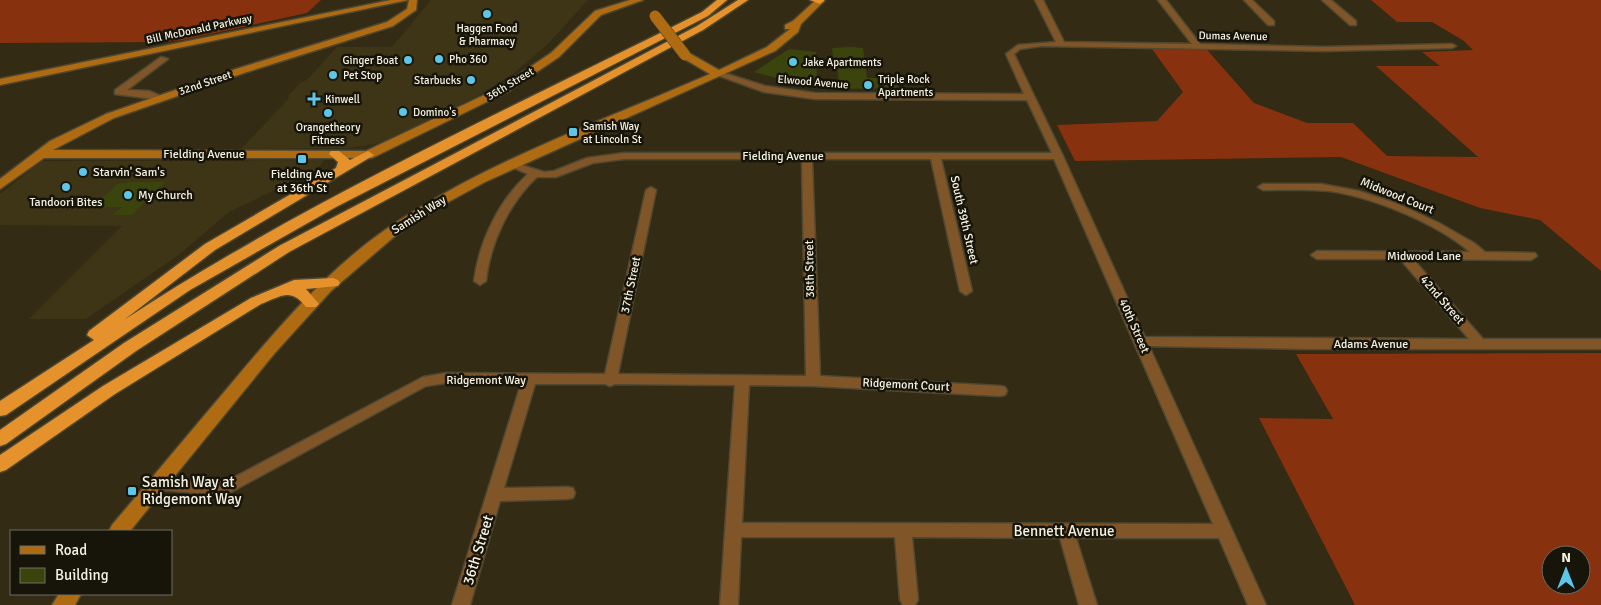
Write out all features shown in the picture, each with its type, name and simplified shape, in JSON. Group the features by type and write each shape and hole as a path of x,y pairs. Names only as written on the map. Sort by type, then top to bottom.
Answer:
{"highway":[{"path":"0,408 185,287 331,204 705,14 723,0"},
{"path":"0,439 130,347 284,249 700,28 744,0"},
{"path":"334,154 345,161 341,170"},
{"path":"0,408 165,278 211,246 368,155"},
{"path":"0,465 154,361 256,301 294,285 333,283"},
{"path":"282,290 294,288 302,292 310,304"}],"main road":[{"name":"Bill McDonald Parkway","path":"0,80 394,0"},
{"name":"Bill McDonald Parkway","path":"0,80 404,0"},
{"name":"32nd Street","path":"0,184 40,154 92,123 158,98 390,24 411,10 413,0"},
{"name":"Samish Way","path":"120,530 262,358 310,304 363,254 414,217 463,189 512,165 756,57 783,41 794,30 796,23 818,0"},
{"path":"647,6 686,54 697,64 718,74"},
{"name":"36th Street","path":"368,155 458,113 519,80 555,55 598,13 647,6"},
{"path":"304,154 392,144"},
{"name":"Fielding Avenue","path":"40,154 368,155"}],"street":[{"path":"1039,0 1060,44"},
{"path":"1162,0 1198,47"},
{"path":"1248,0 1271,23"},
{"path":"1326,0 1353,23"},
{"name":"Dumas Avenue","path":"1014,49 1032,45 1060,44 1347,49 1452,46"},
{"name":"40th Street","path":"1014,49 1011,56 1058,156 1258,605"},
{"path":"158,98 149,94 118,92 164,59"},
{"name":"Elwood Avenue","path":"718,74 764,89 815,96 1029,97"},
{"name":"Fielding Avenue","path":"512,165 535,173 556,174 591,160 610,156 1058,156"},
{"name":"38th Street","path":"807,156 812,381"},
{"name":"South 39th Street","path":"935,156 966,291"},
{"path":"480,281 480,268 500,220 517,191 535,173"},
{"name":"Midwood Court","path":"1263,187 1320,187 1360,194 1452,234 1471,245 1482,256"},
{"name":"37th Street","path":"610,381 651,190"},
{"name":"Midwood Lane","path":"1317,255 1531,256"},
{"name":"42nd Street","path":"1404,256 1480,344"},
{"name":"Adams Avenue","path":"1141,341 1601,344"},
{"name":"Ridgemont Way","path":"156,485 207,488 231,486 424,382 446,378 610,381 812,381"},
{"name":"36th Street","path":"461,605 529,380"},
{"name":"Ridgemont Court","path":"812,381 1000,391"},
{"path":"729,605 742,382"},
{"path":"495,495 567,493"},
{"name":"Bennett Avenue","path":"734,530 1225,531"},
{"path":"903,530 910,600"},
{"path":"1066,531 1088,605"}],"shaded area":[{"path":"0,0 321,0 307,13 183,40 164,42 0,43"},
{"path":"431,0 588,0 547,45 513,74 476,97 380,143 351,148 241,149 289,98 288,96 301,82 307,80 337,47 392,47"},
{"path":"1371,0 1601,0 1601,271 1540,220 1480,208 1341,157 1075,161 1057,125 1157,121 1183,92 1147,42 1201,43 1254,103 1307,123 1353,123 1387,156 1478,157 1376,66 1440,66 1422,52 1473,50 1464,41 1432,22 1397,22"},
{"path":"324,160 318,169 229,212 180,254 86,319 29,319 122,226 0,225 0,194 42,161"},
{"path":"1601,353 1601,605 1355,605 1259,418 1333,419 1296,354"}],"building":[{"path":"832,48 863,48 867,78 896,78 899,88 839,89 838,71 835,71"},
{"name":"Jake Apartments","path":"789,49 816,52 817,80 784,80 754,72"},
{"name":"My Church","path":"165,182 132,215 113,215 122,207 93,207 117,184"}],"place":[{"name":"Haggen Food & Pharmacy","path":"487,14"},
{"name":"Pho 360","path":"439,59"},
{"name":"Ginger Boat","path":"408,60"},
{"name":"Jake Apartments","path":"793,62"},
{"name":"Pet Stop","path":"333,75"},
{"name":"Starbucks","path":"471,80"},
{"name":"Triple Rock Apartments","path":"868,85"},
{"name":"Kinwell","path":"314,99"},
{"name":"Domino's","path":"403,112"},
{"name":"Orangetheory Fitness","path":"328,113"},
{"name":"Samish Way at Lincoln St","path":"573,132"},
{"name":"Fielding Ave at 36th St","path":"302,159"},
{"name":"Starvin' Sam's","path":"83,172"},
{"name":"Tandoori Bites","path":"66,187"},
{"name":"My Church","path":"128,195"},
{"name":"Samish Way at Ridgemont Way","path":"132,491"}]}
